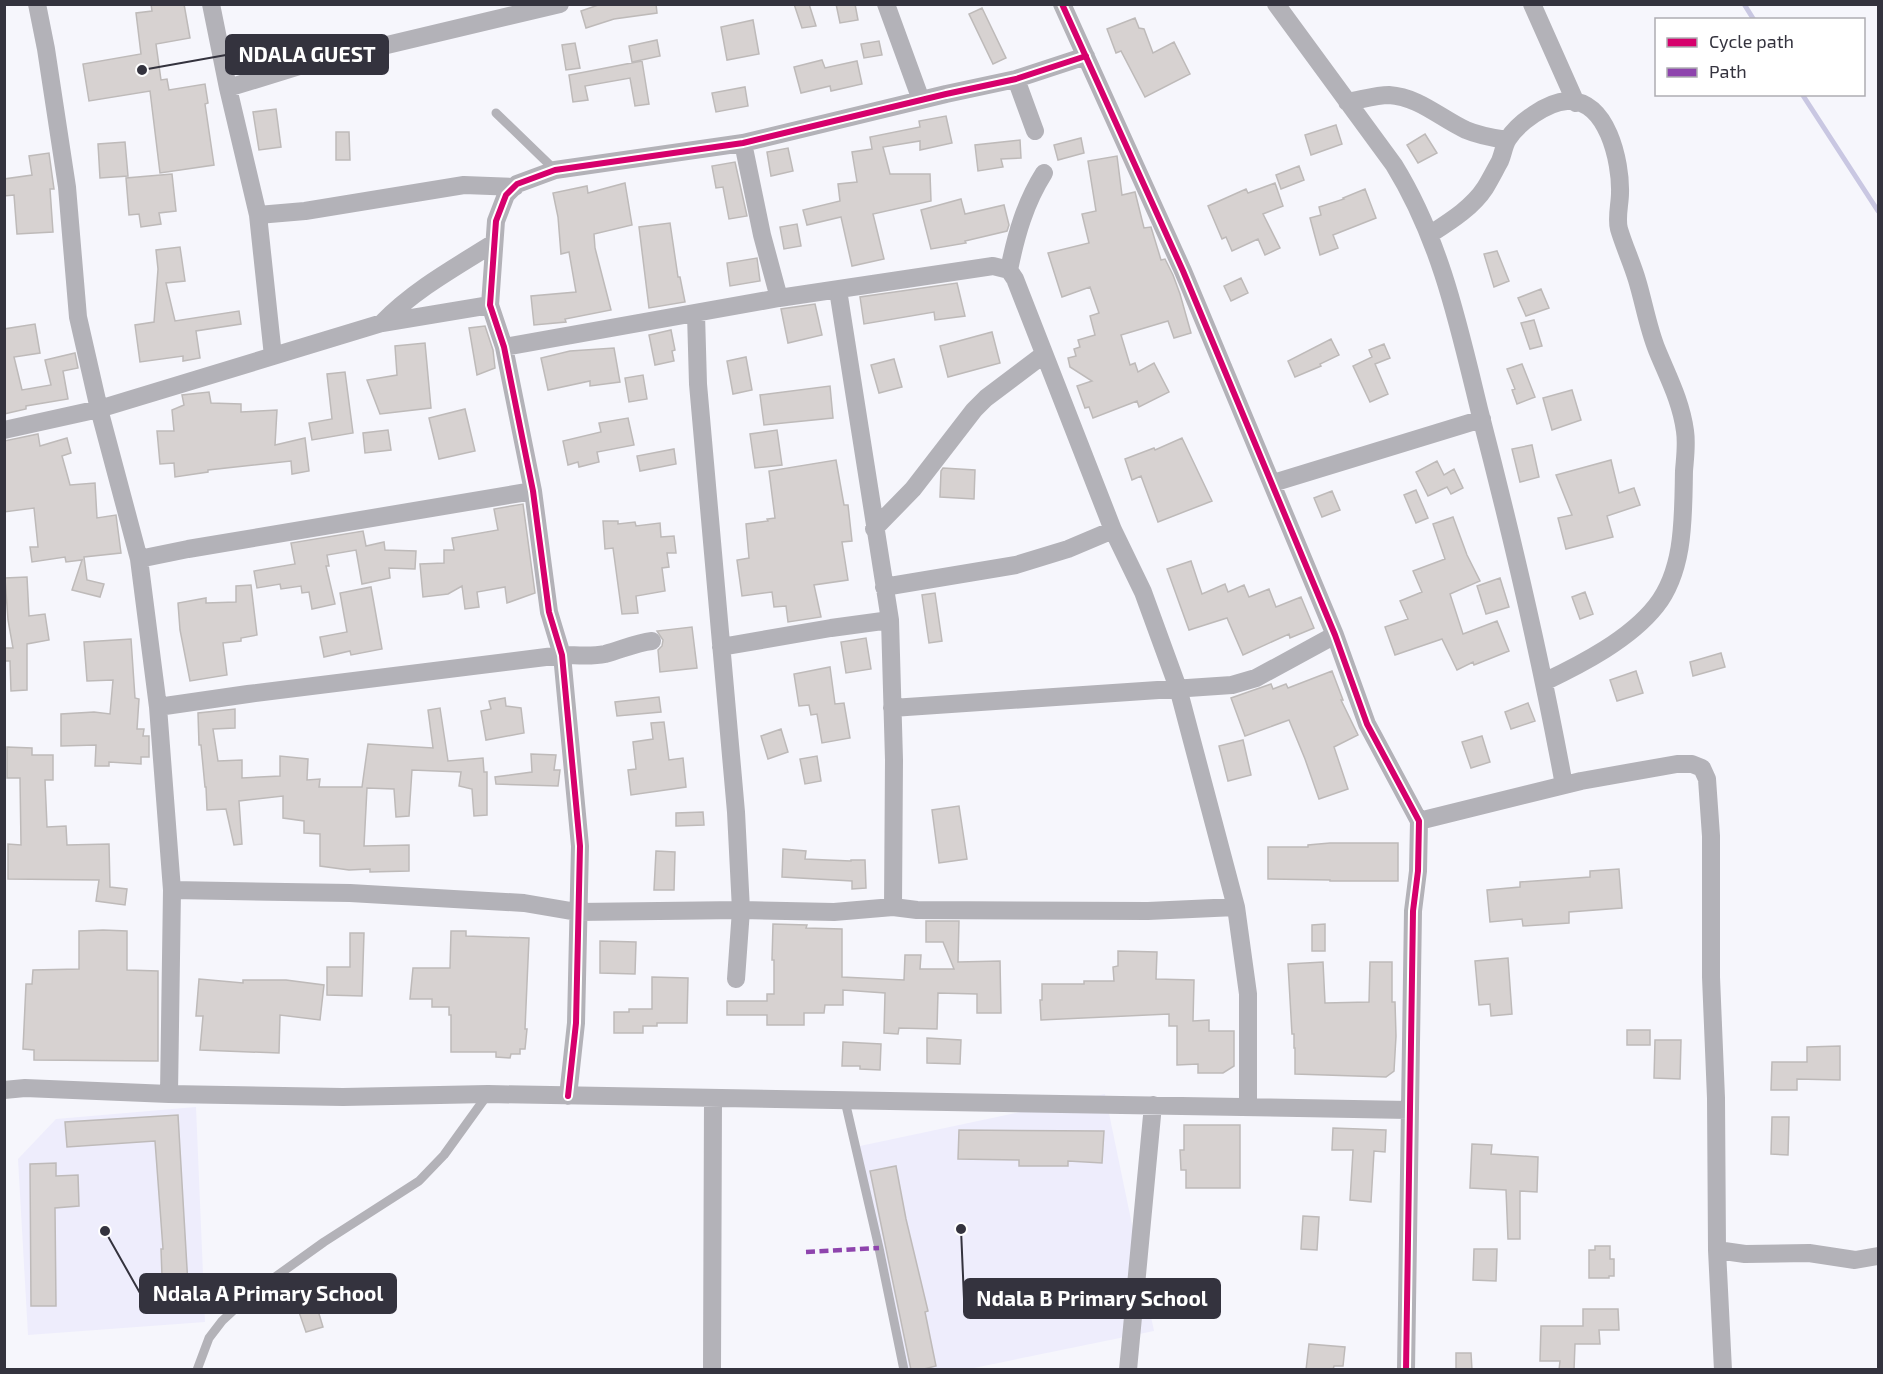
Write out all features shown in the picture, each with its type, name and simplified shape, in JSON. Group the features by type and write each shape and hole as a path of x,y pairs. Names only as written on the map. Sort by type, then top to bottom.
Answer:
{"street":[{"path":"37,4 67,187 78,317 99,409 139,560 158,707 172,890 169,1094"},
{"path":"211,4 258,215 273,356"},
{"path":"228,88 303,65 560,4"},
{"path":"886,4 921,100"},
{"path":"1062,4 1183,271 1273,483 1335,635 1367,724 1419,821 1418,870 1413,911 1408,1110 1406,1370"},
{"path":"1276,4 1394,165 1409,190 1429,235 1451,297 1512,536 1564,785"},
{"path":"1532,4 1576,103"},
{"path":"568,1096 576,1023 580,846 562,655 549,612 533,491 504,347 490,305 496,221 506,195 517,184 555,170 743,143 1016,79 1086,56"},
{"path":"1016,79 1035,131"},
{"path":"1347,102 1388,95 1407,99 1429,108 1464,129 1484,137 1507,140"},
{"path":"1429,235 1459,214 1484,190 1500,160 1507,140 1535,113 1554,104 1569,101 1592,108 1600,118 1611,140 1619,166 1618,226 1637,279 1657,349 1679,404 1686,433 1683,521 1678,557 1668,585 1656,606 1612,645 1544,682"},
{"path":"743,143 762,235 779,298"},
{"path":"1009,270 1022,218 1032,192 1044,173"},
{"path":"258,215 305,211 464,185 515,187"},
{"path":"382,323 401,304 428,284 494,243"},
{"path":"504,347 779,298 993,266 1009,270 1015,279 1113,530 1143,592 1178,688 1236,907 1248,994 1248,1107"},
{"path":"838,290 890,620 895,825 893,907"},
{"path":"4,430 99,409 382,323 490,305"},
{"path":"696,314 698,384 736,812 741,910 736,979"},
{"path":"874,529 914,489 974,410 999,386 1043,355"},
{"path":"1273,483 1482,419"},
{"path":"139,560 188,549 533,491"},
{"path":"885,587 1026,563 1068,549 1113,530"},
{"path":"721,647 890,620"},
{"path":"892,708 1222,686 1256,678 1335,635"},
{"path":"158,707 562,655 603,654 636,643 652,641"},
{"path":"1419,821 1564,785 1677,764 1692,764 1702,768 1707,779 1711,836 1711,977 1716,1098 1717,1250 1723,1370"},
{"path":"172,890 362,894 524,903 577,912 741,910 834,912 893,907 917,910 1136,911 1236,907"},
{"path":"4,1090 25,1088 169,1094 343,1097 488,1094 1408,1110"},
{"path":"712,1370 713,1099"},
{"path":"1128,1370 1153,1105"},
{"path":"1717,1250 1745,1254 1809,1253 1855,1260 1878,1256"}],"lane":[{"path":"496,112 555,170"},
{"path":"197,1370 209,1338 229,1314 288,1266 418,1181 444,1155 488,1094"},
{"path":"845,1101 904,1370"}],"shaded area":[{"path":"1105,1094 1154,1331 969,1369 907,1369 860,1146"},
{"path":"196,1107 205,1322 28,1335 18,1159 56,1119"}],"building":[{"path":"151,4 184,4 190,38 156,44 161,80 167,79 169,90 205,84 208,103 205,104 214,165 160,173 150,91 89,101 83,64 141,54 136,13 152,11"},
{"path":"601,4 656,4 657,13 614,19 586,28 581,11"},
{"path":"794,4 809,4 816,26 802,28"},
{"path":"836,4 855,4 858,20 840,23"},
{"path":"982,8 1006,58 993,64 969,14"},
{"path":"1135,18 1139,28 1144,29 1153,53 1174,42 1190,74 1145,97 1121,51 1116,53 1107,29"},
{"path":"753,20 759,54 727,60 721,27"},
{"path":"657,40 660,56 632,62 629,46"},
{"path":"879,41 882,55 864,58 861,44"},
{"path":"575,43 580,68 566,70 562,45"},
{"path":"822,60 825,68 857,61 862,84 831,91 830,86 801,93 794,67"},
{"path":"642,61 649,104 635,106 630,78 585,86 588,100 573,102 569,75"},
{"path":"745,87 748,106 716,112 712,93"},
{"path":"276,109 281,147 259,150 253,112"},
{"path":"946,116 952,143 920,150 920,141 883,147 890,174 930,174 931,201 873,214 884,259 852,266 841,217 807,225 803,210 840,201 838,184 857,182 852,152 872,149 870,137 920,127 919,121"},
{"path":"1336,125 1342,144 1311,155 1305,135"},
{"path":"336,132 349,132 350,160 336,160"},
{"path":"1425,134 1437,153 1418,163 1407,145"},
{"path":"1081,138 1084,153 1058,160 1054,145"},
{"path":"1020,140 1021,158 1001,159 1003,167 978,171 975,145"},
{"path":"125,142 128,176 100,178 98,144"},
{"path":"788,148 793,171 771,176 767,152"},
{"path":"49,153 54,189 50,189 53,232 17,234 14,195 4,196 4,179 32,175 29,156"},
{"path":"1117,156 1122,195 1135,192 1144,228 1151,227 1161,260 1165,259 1173,275 1191,333 1174,338 1168,321 1121,335 1130,365 1135,363 1138,372 1154,363 1169,392 1139,407 1137,401 1093,418 1089,407 1085,408 1077,386 1092,381 1070,367 1068,358 1076,356 1074,349 1080,347 1078,340 1095,335 1090,316 1099,313 1090,287 1062,297 1048,253 1089,243 1082,214 1096,211 1088,161"},
{"path":"735,162 747,216 729,219 723,187 716,188 712,166"},
{"path":"1299,166 1304,180 1281,189 1276,175"},
{"path":"172,174 176,211 159,213 161,224 141,227 139,214 129,215 126,178"},
{"path":"625,183 632,225 594,234 595,248 611,310 565,319 566,322 534,325 531,296 576,292 569,252 561,254 558,217 553,193 587,186 588,193"},
{"path":"1275,183 1283,206 1263,214 1280,248 1265,255 1258,239 1232,251 1226,237 1222,239 1208,206 1246,189 1248,193"},
{"path":"1365,189 1376,218 1333,235 1338,248 1320,255 1310,218 1321,215 1319,207"},
{"path":"961,199 965,214 1004,205 1009,225 1007,231 965,241 966,243 931,249 921,210"},
{"path":"670,223 678,277 680,277 685,302 649,308 639,227"},
{"path":"797,224 801,246 784,249 780,227"},
{"path":"180,247 185,281 166,283 175,321 239,311 241,324 196,331 200,358 183,361 183,356 140,362 135,325 154,322 158,269 156,250"},
{"path":"1497,251 1509,281 1494,287 1484,254"},
{"path":"757,258 760,281 730,286 727,263"},
{"path":"1241,278 1248,293 1231,301 1224,286"},
{"path":"957,283 965,316 935,320 934,312 864,324 860,297"},
{"path":"1541,289 1549,308 1526,316 1518,298"},
{"path":"815,304 822,335 788,343 781,309"},
{"path":"1534,320 1542,346 1530,349 1521,323"},
{"path":"35,324 40,353 14,357 22,390 51,385 45,360 75,353 78,368 63,371 68,399 26,406 26,409 4,414 4,329"},
{"path":"485,326 493,350 495,368 477,375 469,328"},
{"path":"671,330 675,350 672,351 674,361 655,365 649,335"},
{"path":"992,332 1000,363 948,377 940,346"},
{"path":"1331,339 1339,355 1295,377 1288,361"},
{"path":"425,343 431,408 380,414 367,380 397,375 395,346"},
{"path":"1384,344 1390,358 1375,364 1388,394 1370,402 1353,366 1372,357 1369,350"},
{"path":"614,348 620,382 590,386 590,381 548,390 541,358 570,351"},
{"path":"746,357 752,390 733,394 727,361"},
{"path":"894,359 902,387 879,393 871,365"},
{"path":"1522,364 1535,397 1517,404 1512,390 1515,389 1507,369"},
{"path":"345,372 353,433 312,440 309,423 332,419 327,374"},
{"path":"643,375 647,399 629,402 625,378"},
{"path":"830,386 833,418 764,425 760,395"},
{"path":"1572,390 1581,420 1552,430 1543,398"},
{"path":"209,392 211,403 241,404 241,412 277,410 275,445 305,438 309,471 292,474 291,461 208,470 208,472 175,477 174,463 160,464 157,431 174,431 172,410 184,405 182,395"},
{"path":"465,409 475,451 439,459 429,418"},
{"path":"628,418 634,445 597,452 599,462 579,467 578,462 568,465 563,441 601,432 599,423"},
{"path":"388,430 391,450 365,453 363,433"},
{"path":"777,430 782,465 755,468 750,434"},
{"path":"38,434 40,446 67,438 71,453 62,456 70,485 95,483 97,518 116,515 121,553 84,557 87,580 104,584 100,597 72,590 82,560 66,562 65,557 32,562 30,547 38,547 34,508 4,512 4,441"},
{"path":"1182,438 1212,501 1158,522 1141,476 1132,480 1125,459 1154,448 1155,450"},
{"path":"1532,445 1539,477 1520,482 1512,449"},
{"path":"674,449 676,464 640,471 637,456"},
{"path":"836,460 844,505 848,505 852,541 842,542 848,580 814,585 821,617 788,622 786,606 774,607 772,592 742,596 737,560 749,558 746,524 775,518 769,471"},
{"path":"1611,460 1619,493 1634,488 1640,505 1607,516 1613,537 1566,549 1558,518 1572,515 1556,475"},
{"path":"1437,461 1444,475 1454,469 1463,488 1451,494 1447,487 1428,496 1416,472"},
{"path":"943,468 975,470 974,499 940,497"},
{"path":"1416,490 1428,518 1416,523 1404,495"},
{"path":"1332,491 1340,510 1322,517 1314,498"},
{"path":"523,504 535,593 507,603 505,587 477,592 479,607 465,609 462,586 448,594 423,597 420,564 444,563 444,550 454,550 452,538 498,530 494,509"},
{"path":"1453,517 1467,555 1480,581 1450,594 1463,634 1497,621 1509,651 1474,665 1473,662 1457,670 1442,639 1395,655 1385,627 1408,619 1400,601 1422,592 1413,571 1445,559 1433,524"},
{"path":"603,521 618,521 618,524 635,522 636,526 660,523 661,537 674,536 676,553 667,553 669,567 662,568 665,591 636,596 638,613 622,614 613,548 605,549"},
{"path":"363,531 366,546 384,542 385,550 416,551 415,569 389,568 390,578 362,584 356,550 327,555 329,566 326,566 335,604 312,609 309,592 302,593 301,586 281,589 280,584 257,588 254,571 295,564 291,543"},
{"path":"1191,561 1202,594 1225,584 1228,592 1244,585 1249,597 1269,589 1276,607 1301,597 1314,628 1290,638 1289,634 1243,655 1227,618 1189,630 1167,569"},
{"path":"27,577 29,616 45,614 49,640 27,644 27,690 11,691 10,661 4,661 4,648 13,648 5,578"},
{"path":"1500,578 1509,607 1486,614 1477,586"},
{"path":"251,585 257,635 241,638 241,641 223,643 227,675 190,681 180,630 178,603 206,598 206,603 236,602 236,586"},
{"path":"371,587 382,649 351,655 350,651 324,657 320,637 347,632 340,593"},
{"path":"1585,592 1593,614 1580,619 1572,597"},
{"path":"935,593 942,641 929,643 922,595"},
{"path":"692,627 697,668 660,672 658,650 663,640 657,631"},
{"path":"866,638 871,669 846,673 841,642"},
{"path":"131,639 135,698 139,699 137,729 144,729 143,736 149,736 149,757 141,757 141,764 109,762 109,766 95,766 96,745 61,746 61,714 94,712 110,714 113,680 87,681 84,642"},
{"path":"1721,653 1725,667 1693,676 1690,662"},
{"path":"830,667 835,704 844,703 850,738 822,743 817,714 811,715 809,705 799,706 794,674"},
{"path":"1332,671 1343,700 1341,700 1358,735 1334,747 1348,789 1319,799 1289,720 1245,736 1231,698 1271,684 1273,689 1286,684 1288,688"},
{"path":"1636,671 1643,693 1617,701 1610,680"},
{"path":"659,697 661,712 617,716 615,702"},
{"path":"505,698 506,706 521,708 524,733 486,740 481,711 491,709 489,701"},
{"path":"1528,703 1535,721 1511,729 1505,712"},
{"path":"440,708 448,761 483,758 484,772 487,772 487,815 474,816 472,789 459,786 461,772 412,770 409,816 396,817 394,789 367,788 364,846 409,845 409,871 370,872 370,869 349,870 320,866 320,834 304,833 304,821 283,818 283,796 239,801 242,844 234,845 226,809 207,810 201,745 199,745 198,713 235,709 235,728 213,729 218,761 242,760 242,778 280,776 280,756 308,759 307,780 320,779 319,787 362,787 368,744 433,748 428,710"},
{"path":"664,722 669,760 683,758 686,787 631,795 628,770 636,769 633,742 653,739 651,723"},
{"path":"781,729 788,752 768,759 761,736"},
{"path":"1482,736 1490,762 1471,768 1462,742"},
{"path":"1243,740 1251,775 1228,781 1219,746"},
{"path":"7,747 32,748 32,755 53,755 53,780 45,780 47,827 66,826 67,845 109,844 110,887 127,889 125,905 96,901 99,880 8,879 8,844 21,845 20,778 7,778"},
{"path":"531,754 556,755 554,770 560,770 558,786 496,784 495,777 532,772"},
{"path":"817,756 821,781 805,784 800,759"},
{"path":"959,806 967,859 939,863 932,810"},
{"path":"703,812 704,825 676,826 676,813"},
{"path":"1330,843 1398,843 1398,881 1268,879 1268,847 1308,847 1308,845"},
{"path":"783,849 806,851 805,859 865,860 866,888 852,889 852,881 782,877"},
{"path":"656,851 675,852 674,890 654,890"},
{"path":"1619,869 1622,908 1569,912 1569,923 1523,926 1522,919 1490,922 1487,890 1520,887 1520,882 1590,877 1590,871"},
{"path":"926,921 959,921 958,962 1000,961 1001,1013 977,1013 977,994 938,993 937,1029 899,1028 898,1034 884,1033 885,993 843,990 843,1005 825,1005 824,1013 804,1013 804,1025 767,1025 767,1015 727,1015 727,1001 767,1001 767,994 774,994 773,924 842,929 842,977 904,980 905,955 921,955 920,969 954,969 943,942 926,942"},
{"path":"1325,924 1325,951 1312,951 1312,925"},
{"path":"79,931 127,931 127,970 158,971 158,1061 34,1060 34,1050 23,1049 26,984 32,984 33,970 79,969"},
{"path":"451,931 466,931 466,936 529,938 525,1029 527,1029 525,1049 520,1049 520,1054 511,1054 510,1058 496,1057 496,1052 451,1052 449,1007 432,1007 432,999 410,999 413,968 450,968"},
{"path":"350,933 364,933 362,996 327,995 327,967 350,967"},
{"path":"600,941 636,942 635,974 600,973"},
{"path":"1118,951 1157,952 1156,979 1194,980 1193,1021 1209,1020 1209,1031 1234,1031 1234,1066 1223,1073 1198,1073 1198,1064 1177,1065 1177,1026 1169,1026 1169,1014 1041,1020 1042,984 1114,981 1113,967 1118,966"},
{"path":"1508,958 1512,1014 1491,1016 1490,1004 1479,1005 1475,961"},
{"path":"1323,962 1325,1003 1369,1002 1370,962 1392,962 1392,1002 1395,1002 1396,1036 1394,1071 1386,1077 1295,1074 1288,964"},
{"path":"652,977 688,978 687,1023 657,1023 657,1026 643,1026 643,1033 614,1033 614,1012 629,1012 629,1009 652,1009"},
{"path":"199,979 243,983 243,980 286,980 324,985 320,1020 280,1015 279,1053 200,1050 203,1016 196,1016"},
{"path":"1627,1030 1650,1030 1650,1045 1627,1045"},
{"path":"927,1038 961,1040 960,1064 927,1063"},
{"path":"1655,1040 1681,1040 1680,1079 1654,1078"},
{"path":"843,1042 881,1044 880,1070 860,1069 860,1066 842,1066"},
{"path":"1840,1046 1840,1080 1797,1079 1797,1090 1771,1090 1772,1062 1807,1062 1807,1047"},
{"path":"178,1115 189,1302 163,1303 161,1249 163,1249 155,1141 67,1147 65,1122"},
{"path":"1772,1117 1789,1117 1788,1155 1771,1154"},
{"path":"1184,1125 1240,1125 1240,1188 1186,1188 1186,1170 1181,1170 1180,1150 1184,1150"},
{"path":"1333,1128 1386,1130 1385,1152 1374,1151 1371,1202 1350,1200 1353,1150 1332,1150"},
{"path":"959,1130 1104,1131 1102,1163 1068,1161 1068,1166 1019,1166 1019,1160 958,1159"},
{"path":"1472,1144 1492,1145 1491,1154 1538,1157 1537,1192 1520,1191 1520,1239 1508,1239 1506,1190 1470,1188"},
{"path":"56,1163 56,1176 78,1175 79,1206 55,1208 56,1306 31,1306 30,1164"},
{"path":"896,1166 928,1311 925,1312 936,1366 920,1370 911,1370 870,1171"},
{"path":"1303,1216 1319,1217 1317,1250 1301,1249"},
{"path":"1595,1246 1610,1246 1610,1259 1614,1259 1614,1276 1589,1278 1589,1250 1595,1250"},
{"path":"1474,1249 1497,1249 1496,1281 1473,1280"},
{"path":"326,1286 330,1301 316,1304 323,1327 306,1332 298,1309 293,1310 289,1296"},
{"path":"1583,1309 1618,1309 1619,1330 1599,1330 1600,1344 1575,1344 1574,1370 1559,1370 1560,1361 1540,1361 1541,1326 1583,1326"},
{"path":"1309,1344 1345,1347 1343,1366 1334,1366 1333,1370 1306,1370"},
{"path":"1456,1353 1471,1353 1472,1370 1456,1370"}],"waterway":[{"path":"1744,4 1753,18"},
{"path":"1803,96 1878,211"}],"marked path":[{"path":"806,1252 879,1248"}],"cycle path":[{"path":"1062,4 1183,271 1335,635 1367,724 1419,821 1418,871 1413,911 1406,1370"},
{"path":"568,1096 576,1023 580,846 562,655 549,612 533,491 504,347 490,305 496,221 506,195 517,184 555,170 743,143 1016,79 1086,56"}],"place":[{"name":"NDALA GUEST","path":"142,70"},
{"name":"Ndala B Primary School","path":"961,1229"},
{"name":"Ndala A Primary School","path":"105,1231"}]}
